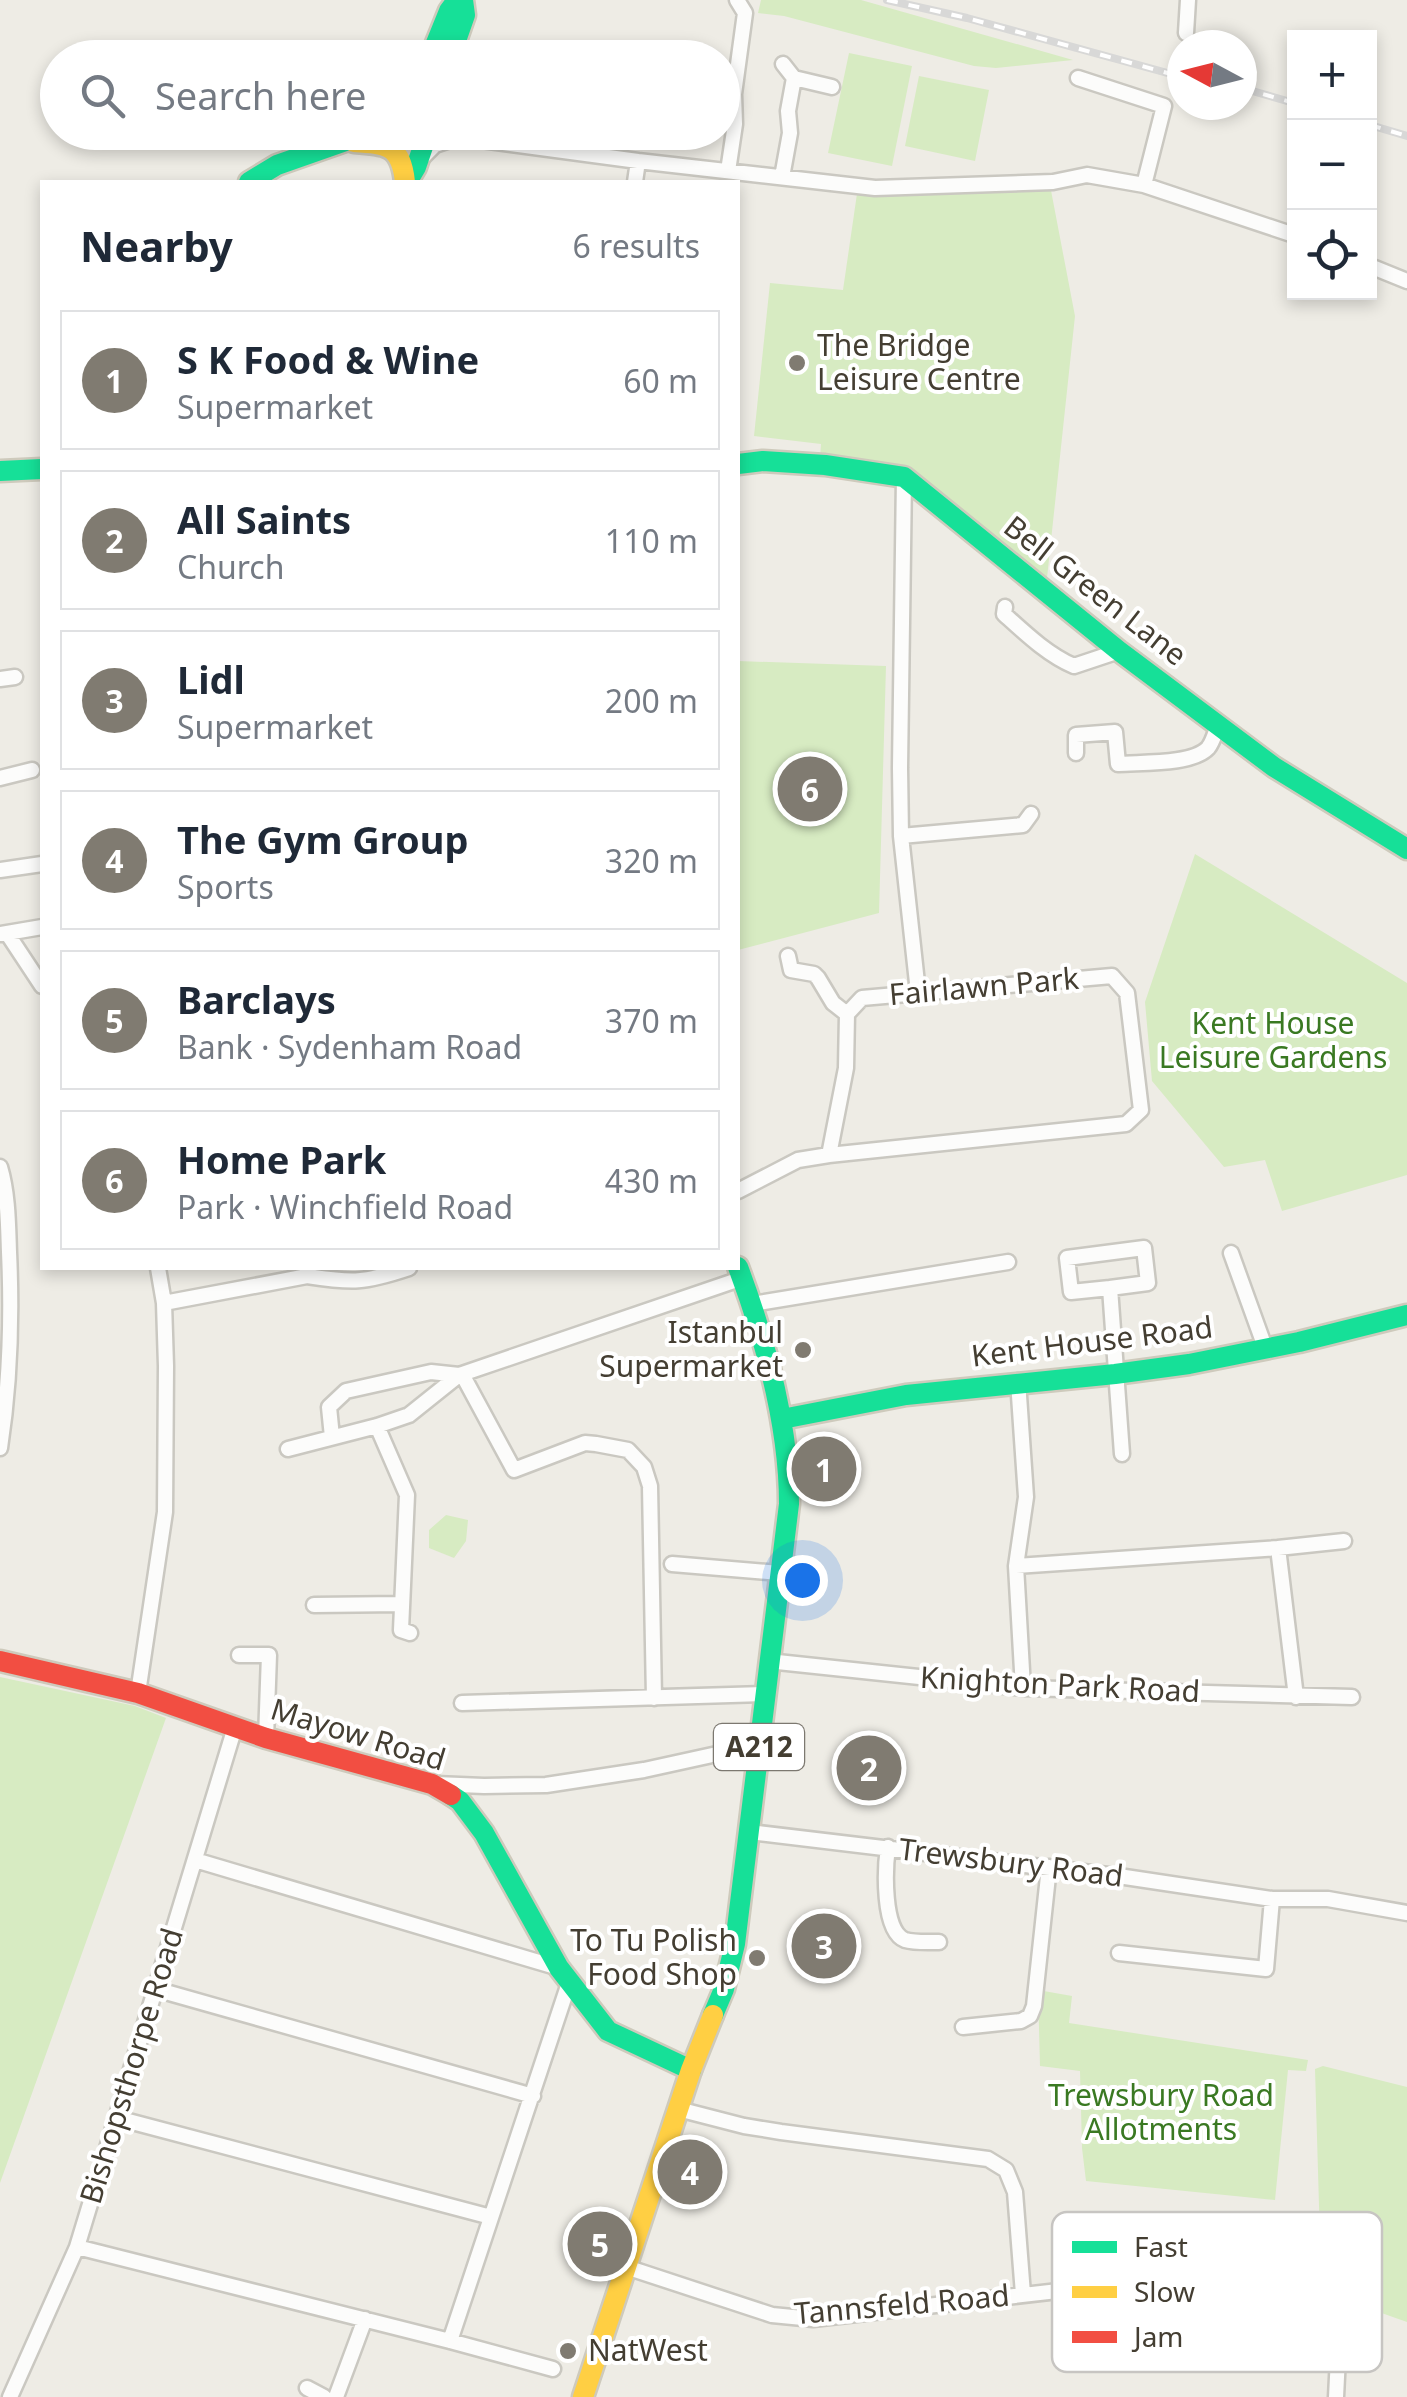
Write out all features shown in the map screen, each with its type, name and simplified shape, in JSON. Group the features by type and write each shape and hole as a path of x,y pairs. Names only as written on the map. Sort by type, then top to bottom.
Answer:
{"street":[{"path":"437,40 449,11 460,0 465,15 456,40"},
{"path":"737,0 745,13 740,50"},
{"path":"1186,30 1188,0"},
{"path":"783,64 794,78 832,87"},
{"path":"782,176 794,78"},
{"path":"1078,78 1164,106 1144,185"},
{"path":"252,180 265,170 323,150"},
{"path":"395,150 409,177"},
{"path":"409,177 420,150"},
{"path":"409,177 429,150"},
{"path":"561,150 875,188 1053,182 1086,176 1144,185 1287,233"},
{"path":"728,171 732,150"},
{"path":"635,180 638,161"},
{"path":"1377,269 1407,280"},
{"path":"740,464 763,461 825,465 904,477 901,836 918,992"},
{"path":"0,471 40,469"},
{"name":"Bell Green Lane","path":"904,477 1218,726 1274,767 1407,849"},
{"path":"1005,606 1004,614 1022,630 1059,660 1074,666 1119,651"},
{"path":"1076,753 1076,736 1116,732 1118,764 1186,759 1211,745 1218,726"},
{"path":"0,778 32,770"},
{"path":"901,836 1023,826 1031,814"},
{"path":"0,870 40,864"},
{"path":"40,928 4,933 40,983"},
{"path":"788,956 791,970 814,974 834,1003 847,1014"},
{"name":"Fairlawn Park","path":"740,1190 798,1160 829,1154 1126,1124 1140,1110 1126,993 1112,976 862,998 847,1014 846,1068 829,1154"},
{"path":"0,1166 8,1213 11,1294 0,1448"},
{"path":"1144,1248 1148,1282 1110,1288 1071,1292 1067,1258 1144,1248"},
{"path":"1231,1253 1266,1350"},
{"path":"752,1304 1008,1262"},
{"path":"138,1692 166,1512 164,1303 158,1270"},
{"path":"164,1303 308,1272 354,1282 402,1270"},
{"path":"288,1449 409,1415 460,1374 740,1273"},
{"name":"A212","path":"583,2397 691,2070 724,1989 735,1944 789,1504 789,1459 782,1418 740,1273"},
{"path":"1110,1288 1122,1454"},
{"name":"Kent House Road","path":"782,1418 846,1403 944,1389 1115,1374 1266,1350 1407,1315"},
{"path":"332,1436 329,1406 346,1391 431,1372 460,1374"},
{"path":"460,1374 514,1470 585,1443 628,1450 644,1467 649,1480 654,1698"},
{"path":"1018,1382 1026,1497 1016,1566 1024,1688"},
{"path":"377,1426 407,1496 401,1630 410,1633"},
{"path":"1016,1566 1344,1542"},
{"path":"1278,1548 1296,1697"},
{"path":"672,1564 780,1573"},
{"path":"314,1605 402,1604"},
{"path":"239,1655 270,1656 266,1738"},
{"name":"Knighton Park Road","path":"768,1661 1024,1688 1352,1697"},
{"name":"Mayow Road","path":"0,1662 138,1692 234,1728 432,1784 460,1801 484,1833 564,1976 608,2031 691,2070"},
{"path":"462,1703 764,1694"},
{"name":"Bishopsthorpe Road","path":"10,2397 77,2247 234,1728"},
{"path":"432,1784 546,1785 717,1754 758,1756"},
{"name":"Trewsbury Road","path":"750,1832 1272,1898 1328,1900 1407,1913"},
{"path":"888,1847 884,1873 892,1929 904,1940 938,1942"},
{"path":"195,1860 564,1976 532,2096 450,2341"},
{"path":"963,2027 1021,2021 1030,2016 1050,1867"},
{"path":"1120,1953 1266,1969 1272,1898"},
{"path":"154,1988 532,2096"},
{"path":"678,2109 742,2126 988,2159 1006,2170 1015,2192 1022,2294"},
{"path":"117,2118 492,2217"},
{"path":"77,2247 553,2369"},
{"name":"Tannsfeld Road","path":"626,2267 772,2315 814,2318 1052,2291"},
{"path":"336,2397 365,2319"},
{"name":"Tannsfeld Road","path":"1336,2397 1337,2372"},
{"path":"307,2388 324,2397"}],"green space":[{"path":"761,0 861,0 1073,60 996,68 974,66 784,16 758,13"},
{"path":"849,53 912,66 892,166 828,153"},
{"path":"919,76 989,90 975,161 905,146"},
{"path":"859,180 1049,180 1075,316 1047,578 909,470 820,458 821,444 754,436 770,283 843,290"},
{"path":"740,661 886,666 879,913 740,949"},
{"name":"Kent House Leisure Gardens","path":"1195,854 1407,983 1407,1175 1282,1211 1265,1160 1224,1167 1152,1081 1145,1002"},
{"path":"446,1515 468,1520 466,1541 454,1558 429,1548 429,1530"},
{"path":"0,1677 135,1706 166,1718 0,2183"},
{"name":"Trewsbury Road Allotments","path":"1038,1990 1072,1996 1069,2023 1308,2060 1306,2071 1288,2070 1275,2200 1086,2181 1080,2071 1040,2066"},
{"path":"1323,2066 1407,2087 1407,2322 1382,2313 1382,2212 1319,2212 1315,2069"}],"railway":[{"path":"887,0 1167,73"},
{"path":"1257,92 1287,101"},
{"path":"1377,127 1407,136"}],"traffic: fast":[{"path":"437,40 457,0"},
{"path":"456,40 465,15 463,0"},
{"path":"252,180 277,165 320,150"},
{"path":"408,180 422,150"},
{"path":"740,464 763,461 825,465 904,477 1119,651 1274,767 1407,849"},
{"path":"0,471 40,469"},
{"path":"713,2015 735,1944 789,1504 785,1444 774,1384 739,1270"},
{"path":"782,1419 906,1395 1189,1364 1407,1315"},
{"path":"451,1795 484,1833 559,1968 608,2031 691,2070"}],"traffic: slow":[{"path":"391,150 400,160 405,180"},
{"path":"583,2397 691,2070 713,2015"}],"traffic: jam":[{"path":"0,1661 138,1693 266,1738 432,1784 451,1795"}],"place":[{"name":"The Bridge Leisure Centre","path":"797,363"},
{"name":"Home Park","path":"810,789"},
{"name":"Istanbul Supermarket","path":"803,1350"},
{"name":"S K Food & Wine","path":"824,1469"},
{"name":"All Saints","path":"869,1768"},
{"name":"Lidl","path":"824,1946"},
{"name":"To Tu Polish Food Shop","path":"757,1958"},
{"name":"The Gym Group","path":"690,2172"},
{"name":"Barclays","path":"600,2244"},
{"name":"NatWest","path":"568,2351"}]}
